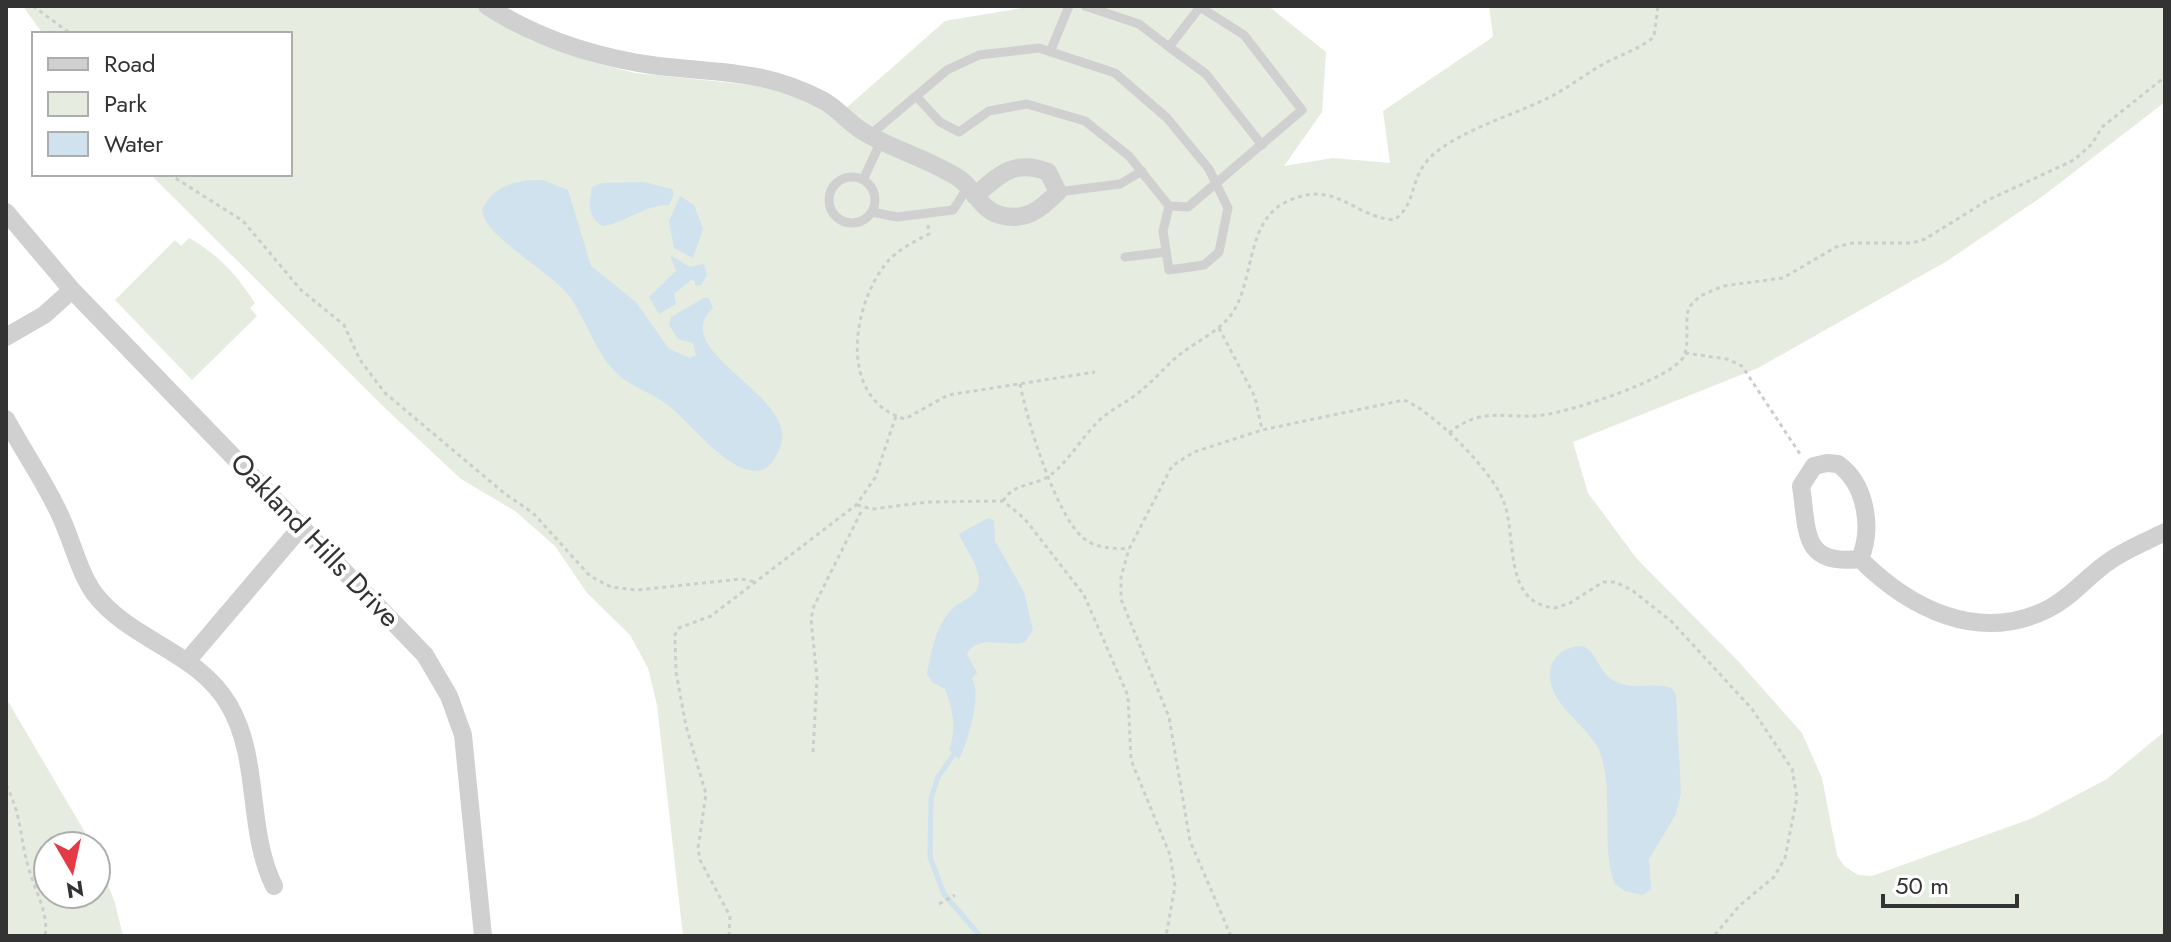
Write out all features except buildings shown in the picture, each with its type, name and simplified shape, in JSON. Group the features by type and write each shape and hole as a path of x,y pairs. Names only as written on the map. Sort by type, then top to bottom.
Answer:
{"street":[{"path":"487,6 524,27 594,53 655,65 724,70 776,79 826,102 876,138 948,172 989,211 1021,218 1035,213 1058,192 1048,172 1022,165 1001,171 972,192"},
{"name":"Oakland Hills Drive","path":"6,212 72,290 425,655 449,696 463,735 483,936"},
{"path":"6,337 44,315 72,290"},
{"path":"6,419 60,513 94,592 120,619 188,660 228,702 240,732 261,855 274,886"},
{"path":"1838,464 1860,486 1866,536 1860,559 1838,562 1821,558 1810,543 1801,486 1814,466 1838,464"},
{"path":"188,660 302,526"},
{"path":"1860,559 1886,585 1927,611 1951,619 1999,622 2046,610 2110,561 2165,532"}],"lane":[{"path":"1050,52 1069,6"},
{"path":"1085,6 1139,24 1206,74 1262,145"},
{"path":"916,96 940,122 959,132 989,111 1027,104 1085,121 1129,156 1169,206 1188,207 1302,110 1244,35 1200,7 1169,47"},
{"path":"863,180 876,138 916,96 947,70 979,55 1039,48 1115,73 1167,118 1209,169 1228,208 1219,252 1204,265 1169,270 1163,231 1169,206"},
{"path":"1058,192 1120,184 1142,171"},
{"path":"872,212 875,198 863,180 848,177 835,184 830,206 838,218 852,223 872,212 897,217 953,210 972,192"},
{"path":"1125,257 1166,252"}],"path":[{"path":"33,6 68,32"},
{"path":"1003,501 1008,493 1049,476 1103,417 1139,393 1179,355 1232,314 1245,284 1255,244 1282,204 1306,194 1324,193 1346,200 1375,218 1394,220 1405,212 1421,164 1439,149 1468,130 1545,99 1610,61 1641,47 1654,37 1658,6"},
{"path":"1449,433 1463,422 1482,415 1548,414 1633,388 1674,368 1685,353 1689,307 1709,290 1783,278 1836,247 1853,243 1912,243 1925,239 1988,200 2074,160 2092,144 2102,127 2165,77"},
{"path":"172,176 243,221 301,290 344,325 360,360 385,393 504,493 533,513 590,576 621,589 741,579 757,582"},
{"path":"927,213 929,234 903,248 884,265 867,300 856,345 858,370 868,393 888,414 905,419 923,412 948,395 1095,372"},
{"path":"1218,327 1255,397 1262,430"},
{"path":"1685,353 1727,359 1742,366 1810,471"},
{"path":"1020,384 1036,449 1068,517 1083,538 1104,548 1129,549"},
{"path":"1231,936 1190,841 1169,717 1121,599 1121,577 1129,549 1172,466 1194,452 1262,430 1404,400 1438,420 1500,492 1508,514 1517,577 1529,597 1555,608 1570,603 1603,582 1616,582 1633,591 1672,622 1752,709 1792,769 1797,797 1785,858 1774,877 1749,897 1714,936"},
{"path":"729,936 730,916 704,869 698,848 706,794 686,726 674,643 679,628 711,616 856,505 875,478 896,416"},
{"path":"856,505 1003,501 1024,518 1084,595 1124,683 1130,710 1131,760 1173,870 1174,905 1166,936"},
{"path":"813,752 817,678 811,619 814,606 864,507"},
{"path":"6,785 18,808 28,868 47,925 45,936"},
{"path":"939,904 955,895"}],"green space":[{"path":"23,6 474,6 532,41 592,62 635,73 781,88 836,117 945,21 1034,6 1268,6 1326,52 1322,112 1284,166 1333,158 1390,163 1383,111 1493,37 1489,6 2165,6 2165,102 2043,196 1947,261 1758,368 1573,442 1588,493 1637,559 1738,661 1802,733 1822,778 1837,855 1844,866 1858,875 1872,876 2033,818 2107,779 2165,731 2165,936 683,936 657,705 648,668 630,635 587,593 555,546 515,511 461,479 386,409 152,176 292,176 292,32 42,32"},
{"path":"189,238 218,258 234,274 255,303 250,308 257,316 192,380 115,300 175,240 181,246"},
{"path":"6,698 84,830 32,830 32,910 112,910 112,895 123,936 6,936"}],"water":[{"path":"542,180 568,190 591,266 636,302 669,349 690,358 696,355 693,343 678,339 669,325 671,317 709,298 713,308 703,324 706,341 772,410 781,429 780,448 766,468 754,471 728,460 669,406 622,378 606,361 570,297 494,231 482,210 492,195 515,183"},
{"path":"644,182 672,189 674,194 669,205 603,226 594,219 590,204 592,187 602,183"},
{"path":"680,196 694,205 703,229 693,258 674,248 669,221"},
{"path":"670,255 690,267 704,264 707,275 701,285 695,286 695,281 691,280 674,294 676,304 659,314 649,297 676,271"},
{"path":"988,518 994,520 995,541 1024,592 1033,630 1025,642 978,644 967,654 977,673 972,678 975,707 959,759 949,750 953,720 945,689 932,682 927,674 935,640 946,616 974,594 979,584 976,566 959,534"},
{"path":"1583,646 1592,653 1604,672 1620,684 1665,686 1672,688 1676,695 1681,793 1676,814 1649,859 1651,889 1643,895 1625,891 1615,884 1608,853 1604,765 1599,750 1562,705 1551,685 1551,668 1556,657 1566,650"}],"waterway":[{"path":"954,754 938,777 931,798 930,857 944,894 980,936"}]}
